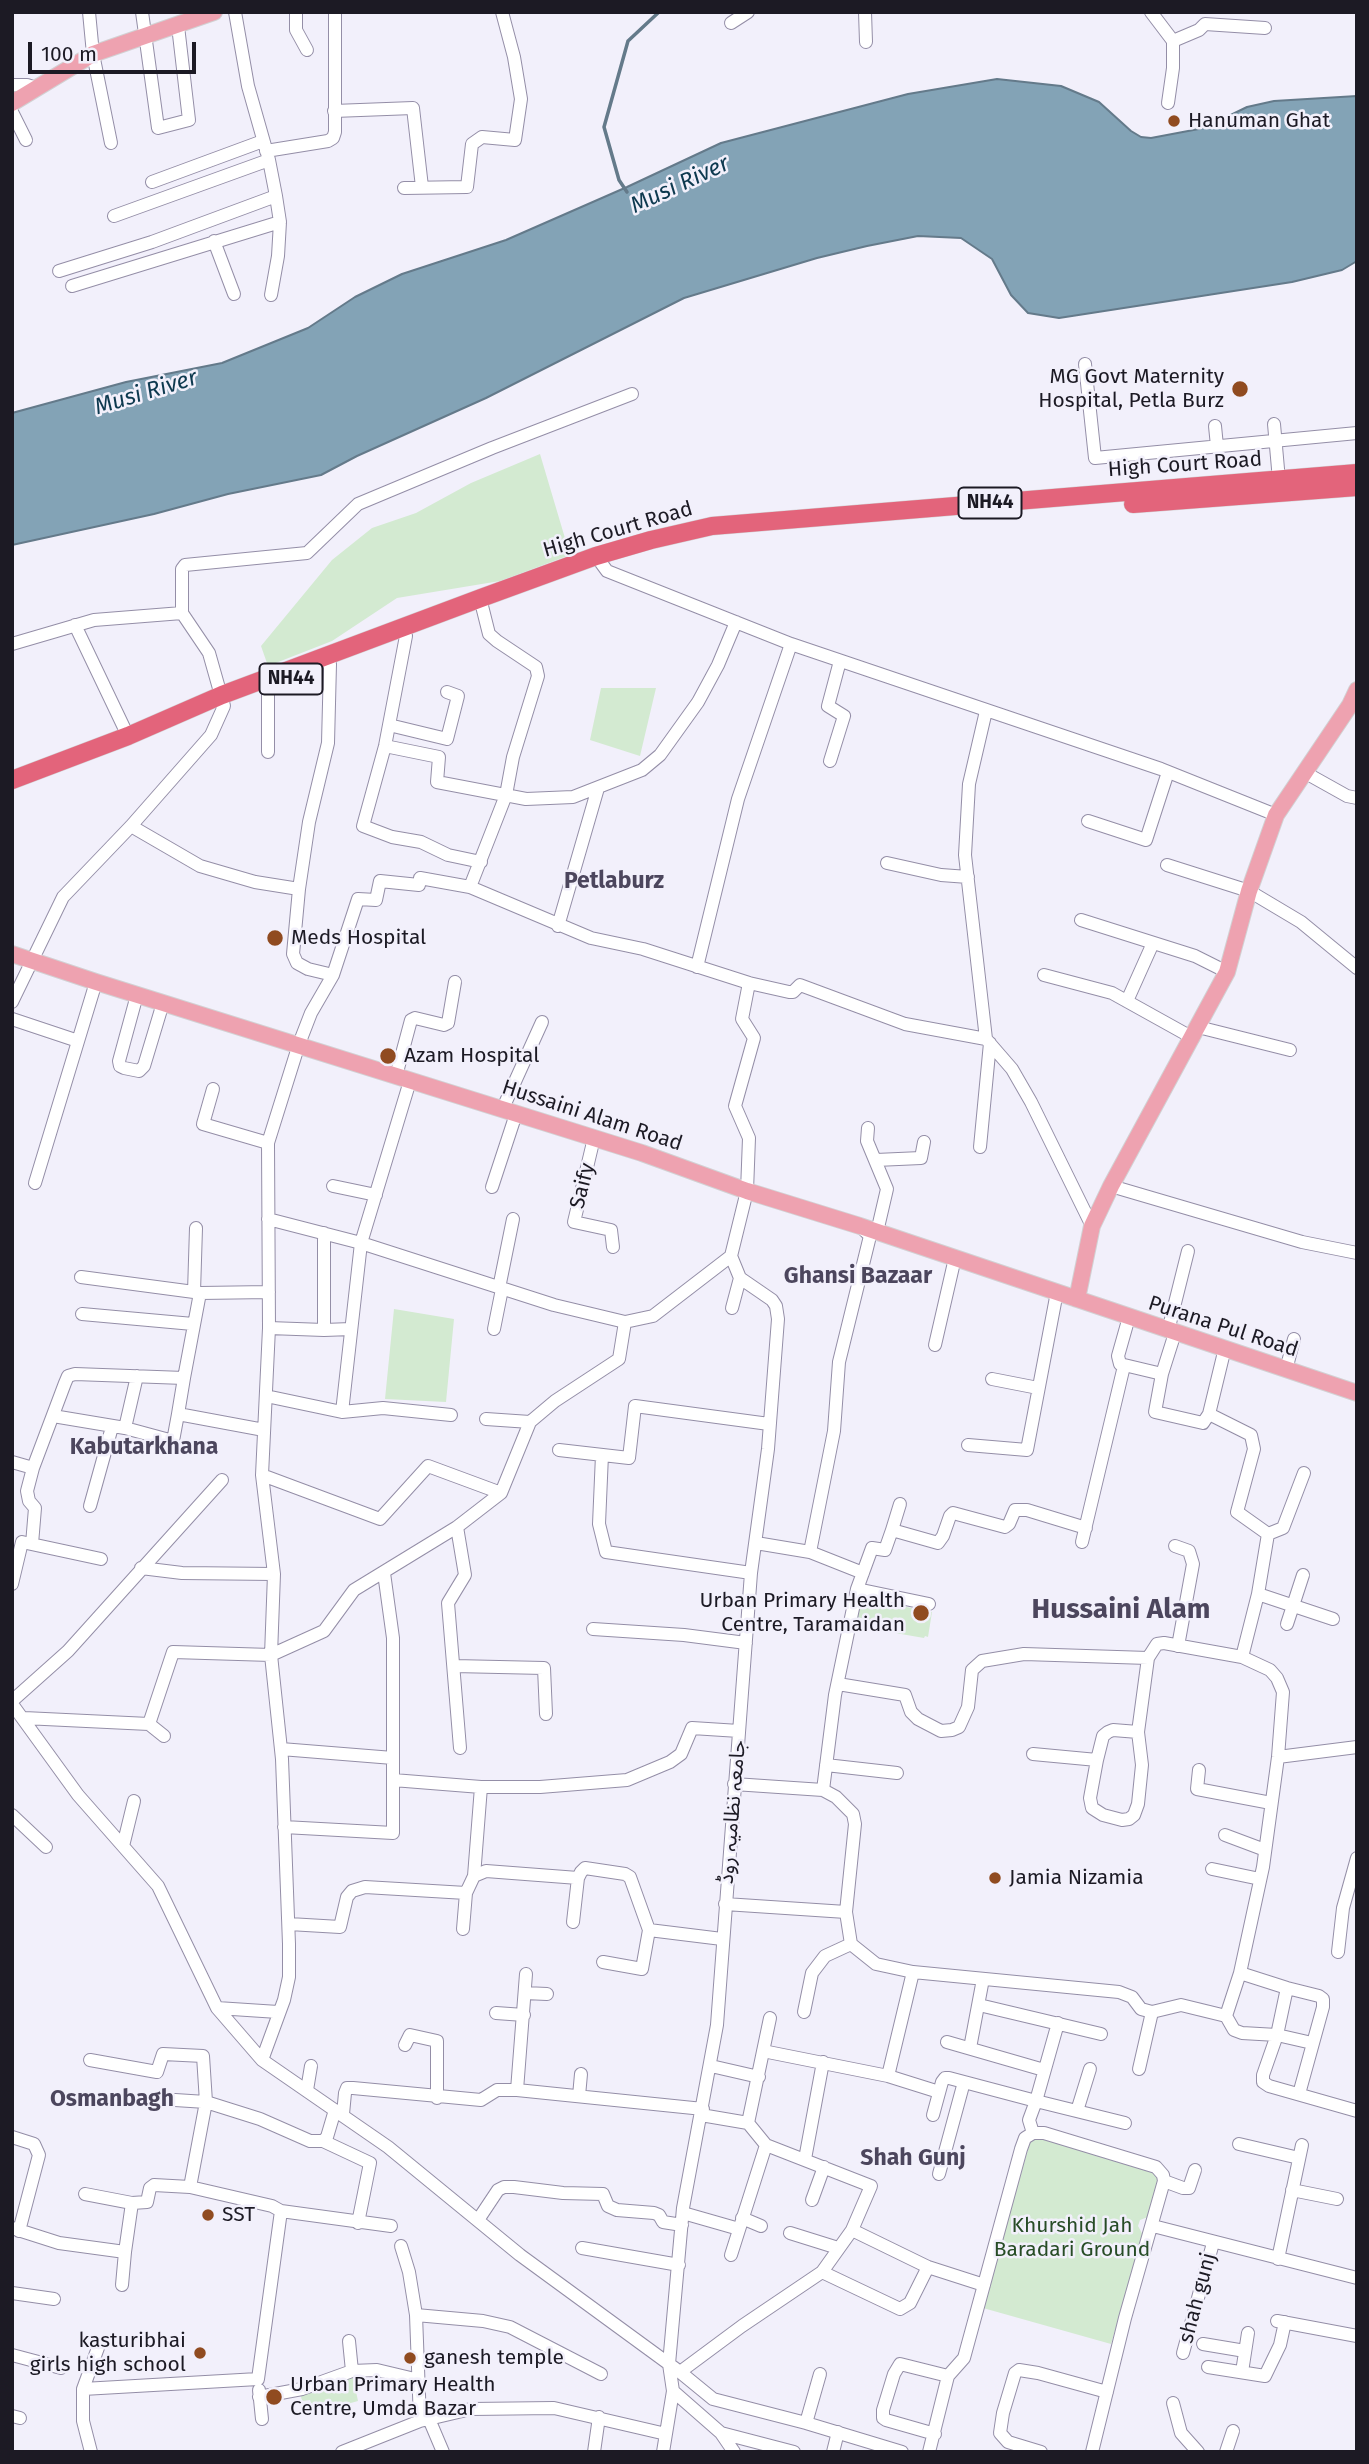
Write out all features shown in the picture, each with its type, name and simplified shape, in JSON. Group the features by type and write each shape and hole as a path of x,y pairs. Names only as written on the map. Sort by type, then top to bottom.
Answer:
{"highway":[{"name":"High Court Road","path":"12,790 131,745 223,700 268,688 651,540 712,526 1357,473"},
{"name":"High Court Road","path":"12,780 599,560 712,538 1006,511 1261,496 1357,487"}],"main road":[{"path":"12,103 93,54 206,14"},
{"path":"1077,1299 1092,1226 1227,972 1249,891 1276,815 1354,704 1357,690"},
{"name":"Hussaini Alam Road","path":"12,954 594,1138 1077,1299"},
{"name":"Purana Pul Road","path":"1077,1299 1357,1393"}],"street":[{"path":"89,12 93,54 111,143"},
{"path":"142,12 158,128 189,120 178,26"},
{"path":"235,12 248,86 266,151 280,222 278,256 271,295"},
{"path":"296,12 296,30 307,50"},
{"path":"152,182 266,151 333,138 335,12"},
{"path":"404,188 467,187 472,144 482,137 515,140 521,99 514,57 502,12"},
{"path":"731,23 748,12"},
{"path":"865,12 866,42"},
{"path":"1151,12 1173,41 1173,68 1168,103"},
{"path":"1173,41 1199,30 1206,18 1265,28"},
{"path":"12,85 27,85 36,89"},
{"path":"334,111 413,108 422,187"},
{"path":"12,112 26,140"},
{"path":"114,216 266,151"},
{"path":"59,271 152,242 276,196"},
{"path":"72,286 280,222"},
{"path":"214,241 234,294"},
{"path":"1085,364 1095,458 1357,433"},
{"path":"12,1003 63,897 211,736 223,700 209,653 182,613 181,569 185,565 307,553 358,504 632,394"},
{"path":"1274,424 1279,480"},
{"path":"1215,426 1217,446"},
{"path":"599,560 607,571 791,644 1168,772 1276,815"},
{"path":"470,887 506,794 513,757 538,676 536,667 489,634 482,606"},
{"path":"12,644 94,620 182,613"},
{"path":"384,746 439,757 437,782 526,799 573,797 642,770 660,755 698,702 718,665 736,622"},
{"path":"75,625 128,736"},
{"path":"406,636 389,725 363,826 392,837 421,842 448,855 481,862"},
{"path":"696,967 738,799 791,644"},
{"path":"830,761 844,716 828,706 841,661"},
{"path":"330,664 328,743 309,822 293,954 298,963 308,970 333,975"},
{"path":"268,688 268,752"},
{"path":"389,725 447,739 458,695 447,692"},
{"path":"980,1147 988,1041 965,855 969,784 986,711"},
{"path":"1088,821 1146,840 1168,772"},
{"path":"1304,772 1347,796 1357,798"},
{"path":"558,926 598,788"},
{"path":"131,826 200,866 255,882 299,889"},
{"path":"887,863 941,875 968,877"},
{"path":"1167,866 1249,891 1301,922 1357,968"},
{"path":"262,2060 284,2000 289,1977 281,1749 271,1655 274,1574 262,1475 269,1328 268,1143 299,1044 311,1013 333,975 358,899 376,900 380,881 419,885 420,878 470,887 591,938 643,949 749,984 789,992 793,992 800,985 905,1024 988,1041 1012,1069 1031,1102 1092,1226"},
{"path":"1080,919 1195,956 1227,972"},
{"path":"1127,1001 1153,943"},
{"path":"1044,975 1112,993 1196,1033 1290,1050"},
{"path":"35,1183 96,982"},
{"path":"342,1412 361,1243 376,1195 403,1079 411,1020 415,1018 444,1025 448,1023 455,982"},
{"path":"732,1308 740,1278 731,1256 747,1191 750,1138 735,1106 754,1038 742,1019 749,984"},
{"path":"137,995 119,1061 124,1068 139,1071 144,1066 163,1003"},
{"path":"12,1019 78,1041"},
{"path":"492,1187 510,1111 542,1022"},
{"path":"213,1089 203,1124 268,1143"},
{"path":"868,1128 867,1141 887,1189 877,1232"},
{"name":"Saify","path":"594,1138 574,1222 611,1230 613,1247"},
{"path":"876,1160 920,1158 924,1142"},
{"path":"333,1186 376,1195"},
{"path":"1111,1186 1301,1242 1357,1252"},
{"path":"268,1219 361,1243 554,1305 625,1322 653,1317 731,1256"},
{"path":"494,1329 513,1219"},
{"path":"810,1552 834,1431 839,1362 870,1236 860,1226"},
{"path":"54,1416 119,1427 173,1441 197,1292 196,1228"},
{"path":"324,1233 324,1330"},
{"path":"1188,1251 1155,1412 1203,1423 1209,1414 1225,1348"},
{"path":"935,1345 955,1258"},
{"path":"81,1277 197,1292 269,1292"},
{"name":"جامعہ نظامیہ روڈ","path":"663,2452 673,2391 683,2219 717,2025 751,1573 764,1486 777,1311 772,1300 740,1278"},
{"path":"968,1445 1027,1450 1057,1292"},
{"path":"82,1314 193,1324"},
{"path":"1129,1317 1118,1356 1120,1364 1162,1374"},
{"path":"149,1724 173,1652 271,1655 324,1631 354,1590 457,1527 501,1493 530,1422 555,1401 619,1359 625,1322"},
{"path":"269,1328 351,1329"},
{"path":"1286,1370 1294,1339"},
{"path":"1082,1542 1124,1366"},
{"path":"32,1544 35,1508 27,1491 68,1376 75,1374 184,1378"},
{"path":"90,1506 137,1376"},
{"path":"992,1379 1038,1388"},
{"path":"266,1396 342,1412 383,1408 451,1415"},
{"path":"559,1450 629,1458 635,1406 769,1424"},
{"path":"178,1414 264,1430"},
{"path":"1209,1414 1251,1435 1254,1449 1237,1512 1268,1534 1278,1532 1286,1523 1304,1473"},
{"path":"486,1419 530,1422"},
{"path":"602,1455 599,1524 606,1552 751,1573"},
{"path":"12,1462 33,1468"},
{"path":"262,1475 380,1519 428,1466 501,1493"},
{"path":"222,1479 68,1651 12,1702 78,1795 158,1886 217,2008 262,2060 388,2147 520,2255 713,2399 902,2452"},
{"path":"823,1790 838,1684 857,1589 872,1548 885,1550 900,1504"},
{"path":"892,1530 938,1542 953,1513 1005,1527 1018,1509 1086,1528"},
{"path":"457,1527 465,1575 448,1603 460,1748"},
{"path":"1242,1657 1258,1594 1268,1534"},
{"path":"12,1584 22,1542 102,1559"},
{"path":"756,1542 810,1552 863,1573"},
{"path":"1175,1546 1189,1551 1193,1564 1178,1646"},
{"path":"141,1568 182,1573 274,1574"},
{"path":"284,1827 393,1833 393,1638 384,1573"},
{"path":"1287,1624 1303,1575"},
{"path":"857,1589 929,1604"},
{"path":"1258,1594 1333,1619"},
{"path":"593,1629 746,1643"},
{"path":"1138,1732 1113,1730 1103,1736 1090,1798 1092,1808 1103,1815 1129,1819 1134,1815 1138,1804 1142,1765 1138,1732 1148,1658 1157,1644 1242,1657 1270,1670 1278,1678 1283,1692 1278,1757 1260,1879 1240,1973 1226,2016"},
{"path":"838,1684 905,1695 911,1712 918,1719 941,1731 953,1730 959,1727 968,1707 972,1670 982,1661 1024,1654 1148,1658"},
{"path":"454,1666 544,1668 546,1714"},
{"path":"24,1718 149,1724 164,1736"},
{"path":"393,1780 481,1787 540,1787 627,1780 670,1762 681,1754 692,1727 739,1731"},
{"path":"1278,1757 1357,1747"},
{"path":"281,1749 393,1758"},
{"path":"1033,1754 1097,1760"},
{"path":"826,1765 897,1773"},
{"path":"1199,1770 1197,1789 1271,1802"},
{"path":"734,1784 823,1790 836,1797 853,1814 855,1824 846,1912 851,1944 876,1964 913,1972 1119,1992 1132,1997 1141,2008 1152,2012 1181,2005 1226,2016 1234,2030 1242,2033 1277,2035 1312,2043"},
{"path":"463,1929 466,1893 474,1877 481,1787"},
{"path":"123,1846 134,1801"},
{"path":"12,1815 46,1847"},
{"path":"1225,1835 1265,1850"},
{"path":"1338,1952 1343,1908 1357,1858"},
{"path":"573,1922 578,1878 585,1868 630,1877 649,1930 642,1969 603,1962"},
{"path":"1212,1869 1260,1879"},
{"path":"474,1877 486,1871 578,1878"},
{"path":"289,1924 340,1927 347,1896 352,1891 365,1887 466,1893"},
{"path":"724,1904 846,1912"},
{"path":"649,1930 722,1939"},
{"path":"804,2012 813,1973 825,1956 851,1944"},
{"path":"888,2076 913,1972"},
{"path":"1240,1973 1324,1999 1299,2094"},
{"path":"517,2090 526,1974"},
{"path":"970,2048 983,1979"},
{"path":"1287,1989 1263,2082 1357,2111"},
{"path":"525,1993 547,1994"},
{"path":"979,2005 1101,2034"},
{"path":"217,2008 278,2012"},
{"path":"1139,2069 1152,2012"},
{"path":"496,2013 524,2015"},
{"path":"748,2123 770,2018"},
{"path":"1033,2133 1029,2120 1058,2023"},
{"path":"405,2045 410,2035 437,2041 437,2098"},
{"path":"947,2042 1044,2070"},
{"path":"763,2052 888,2076 939,2092"},
{"path":"90,2060 157,2071 163,2054 203,2056 206,2102 190,2187"},
{"path":"806,2159 823,2062"},
{"path":"307,2090 310,2066"},
{"path":"711,2066 759,2077"},
{"path":"1077,2111 1090,2069"},
{"path":"579,2096 581,2074"},
{"path":"933,2115 945,2078 1125,2123"},
{"path":"939,2174 964,2081"},
{"path":"323,2141 339,2112 347,2088 481,2100 497,2090 517,2090 702,2112 748,2123 765,2145 871,2186 852,2230 822,2272 674,2368"},
{"path":"175,2100 206,2102 260,2119 310,2141 323,2141 370,2162 358,2223"},
{"path":"929,2452 948,2376 964,2358 1021,2149 1025,2138 1033,2133 1044,2133 1156,2167 1163,2175 1164,2181 1092,2452"},
{"path":"12,2137 34,2144 39,2155 15,2230 59,2243 125,2252"},
{"path":"1239,2144 1299,2158"},
{"path":"731,2255 765,2145"},
{"path":"1278,2259 1302,2145"},
{"path":"812,2200 824,2167"},
{"path":"1164,2181 1189,2188 1195,2170"},
{"path":"85,2194 132,2203 147,2202 153,2185 190,2187 272,2206 281,2211 391,2226"},
{"path":"478,2220 498,2190 514,2187 603,2194 608,2206 617,2210 653,2213 659,2215 663,2222 683,2219 761,2226"},
{"path":"1292,2190 1337,2199"},
{"path":"122,2285 132,2203"},
{"path":"262,2419 258,2379 281,2211"},
{"path":"1153,2226 1357,2278"},
{"path":"852,2230 928,2267 984,2285"},
{"path":"790,2233 838,2248"},
{"name":"shah gunj","path":"1184,2353 1213,2243"},
{"path":"401,2246 416,2315 424,2420 443,2452"},
{"path":"582,2248 679,2265"},
{"path":"822,2272 900,2309 910,2303 928,2267"},
{"path":"12,2293 54,2299"},
{"path":"416,2315 483,2321 510,2327 601,2374"},
{"name":"shah gunj","path":"1208,2367 1265,2376 1280,2345 1281,2322 1357,2336"},
{"path":"1242,2372 1248,2333"},
{"path":"349,2341 352,2371"},
{"name":"shah gunj","path":"1203,2344 1245,2351"},
{"path":"91,2452 83,2421 83,2389 99,2346"},
{"path":"12,2356 61,2368"},
{"path":"935,2434 886,2420 883,2418 883,2410 894,2374 900,2364 948,2376"},
{"path":"259,2397 302,2389 352,2371 377,2370 419,2380"},
{"path":"1041,2452 1008,2442 1000,2433 1015,2373 1019,2370 1038,2373 1107,2392"},
{"path":"806,2423 820,2374"},
{"path":"83,2389 258,2379"},
{"path":"673,2391 722,2433 734,2452"},
{"path":"1173,2403 1181,2433 1198,2452"},
{"path":"342,2452 424,2420 471,2409 554,2407 666,2434"},
{"path":"594,2452 600,2417"},
{"path":"1226,2452 1233,2431"},
{"path":"833,2452 838,2432"},
{"path":"722,2433 794,2452"}],"green space":[{"path":"540,454 570,555 500,581 397,598 332,641 268,666 261,646 332,560 372,528 416,513 471,483"},
{"path":"601,688 656,688 640,756 590,740"},
{"path":"394,1309 454,1319 446,1402 385,1399"},
{"path":"861,1598 932,1612 928,1637 878,1630 878,1622 857,1617"},
{"name":"Khurshid Jah Baradari Ground","path":"1037,2135 1156,2173 1158,2181 1148,2217 1140,2220 1138,2226 1143,2235 1111,2344 983,2308 1030,2142"},
{"path":"353,2377 358,2401 315,2413 310,2400 302,2401 300,2392"}],"water":[{"name":"Musi River","path":"997,79 1061,86 1099,102 1131,131 1141,137 1151,138 1204,128 1247,107 1274,101 1357,96 1357,261 1342,270 1292,282 1059,318 1028,313 1011,295 992,259 961,238 918,236 867,246 817,258 684,298 486,398 321,475 12,545 12,413 126,382 222,363 308,328 355,297 402,274 506,240 721,143 908,94"}],"waterway":[{"name":"Musi River","path":"627,192 619,180 604,127 628,41 659,12"}],"place":[{"name":"Hanuman Ghat","path":"1174,121"},
{"name":"MG Govt Maternity Hospital, Petla Burz","path":"1240,389"},
{"name":"Meds Hospital","path":"275,938"},
{"name":"Azam Hospital","path":"388,1056"},
{"name":"Urban Primary Health Centre, Taramaidan","path":"921,1613"},
{"name":"Jamia Nizamia","path":"995,1878"},
{"name":"SST","path":"208,2215"},
{"name":"kasturibhai girls high school","path":"200,2353"},
{"name":"ganesh temple","path":"410,2358"},
{"name":"Urban Primary Health Centre, Umda Bazar","path":"274,2397"}],"district":[{"name":"Petlaburz","path":"614,882"},
{"name":"Ghansi Bazaar","path":"858,1277"},
{"name":"Kabutarkhana","path":"144,1448"},
{"name":"Hussaini Alam","path":"1121,1610"},
{"name":"Osmanbagh","path":"112,2100"},
{"name":"Shah Gunj","path":"913,2159"}]}
